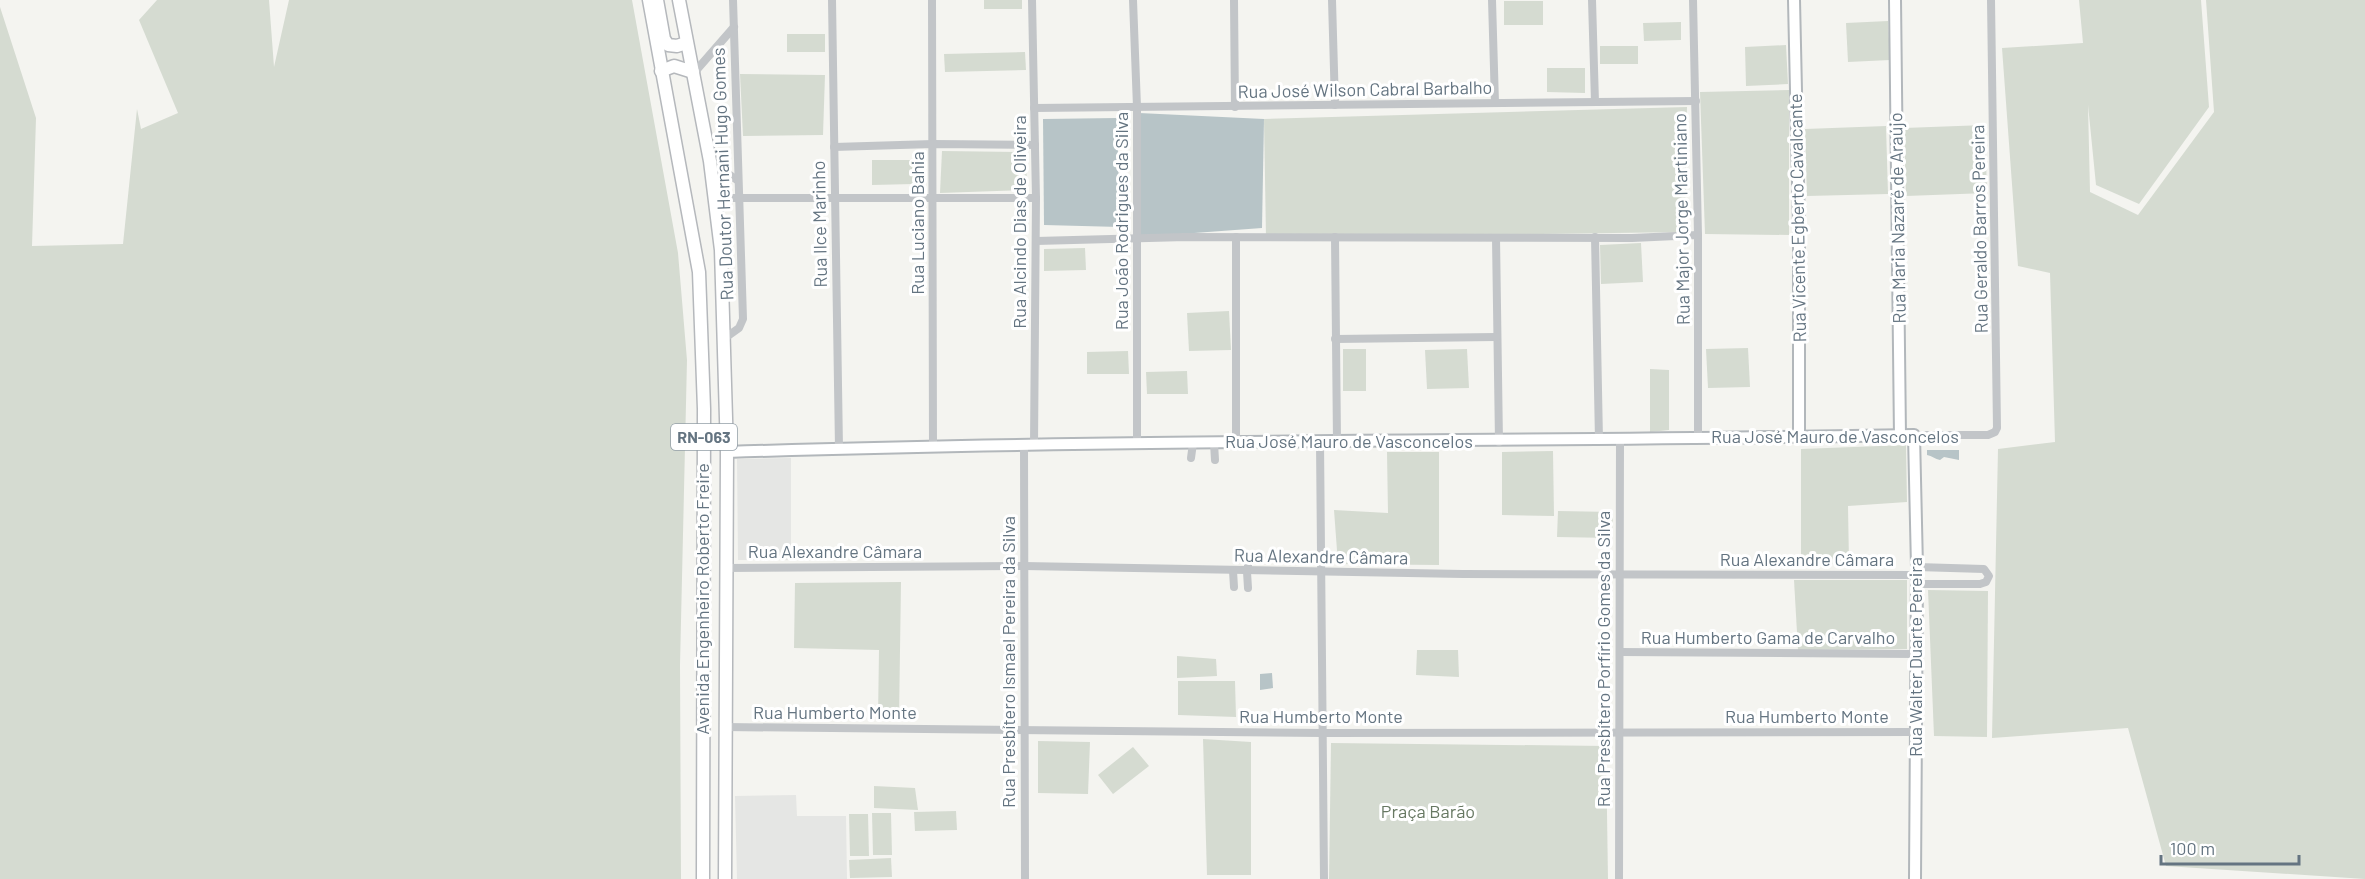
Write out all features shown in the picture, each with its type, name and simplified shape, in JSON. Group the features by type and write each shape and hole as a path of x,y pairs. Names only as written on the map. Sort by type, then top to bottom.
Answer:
{"main road":[{"name":"Avenida Engenheiro Roberto Freire","path":"649,0 699,282 704,410 703,879"},
{"path":"657,0 664,39 668,45 677,46 686,43"},
{"name":"Avenida Engenheiro Roberto Freire","path":"679,0 710,161 721,250 727,452 725,879"},
{"name":"Rua Vicente Egberto Cavalcante","path":"1794,0 1799,226 1799,436"},
{"name":"Rua Maria Nazaré de Araújo","path":"1895,0 1900,436"},
{"path":"661,71 674,66 693,73"},
{"name":"Rua José Mauro de Vasconcelos","path":"727,452 1137,443 1499,442 1914,435"},
{"name":"Rua Walter Duarte Pereira","path":"1914,435 1917,576 1915,879"}],"street":[{"name":"Rua Doutor Hernani Hugo Gomes","path":"725,338 739,328 743,319 733,0"},
{"name":"Rua Ilce Marinho","path":"832,0 838,448"},
{"name":"Rua Luciano Bahia","path":"932,0 933,447"},
{"name":"Rua Alcindo Dias de Oliveira","path":"1029,445 1036,241 1032,0"},
{"name":"Rua João Rodrigues da Silva","path":"1133,0 1137,107 1137,443"},
{"path":"1234,0 1235,106"},
{"path":"1332,0 1335,105"},
{"path":"1492,0 1495,103"},
{"path":"1592,0 1594,102"},
{"name":"Rua Major Jorge Martiniano","path":"1693,0 1698,235 1698,438"},
{"name":"Rua Geraldo Barros Pereira","path":"1971,436 1993,434 1997,429 1998,416 1991,0"},
{"path":"693,73 734,27"},
{"name":"Rua José Wilson Cabral Barbalho","path":"1034,108 1696,101"},
{"path":"834,147 933,144 1035,145"},
{"path":"710,161 737,180"},
{"path":"715,198 738,200 1036,198"},
{"path":"1036,241 1236,237 1496,238 1698,235"},
{"path":"1236,237 1236,443"},
{"path":"1335,237 1337,442"},
{"path":"1595,237 1599,440"},
{"path":"1496,238 1499,442"},
{"path":"1335,339 1496,337"},
{"name":"Rua José Mauro de Vasconcelos","path":"1914,435 1971,436"},
{"name":"Rua Presbítero Porfírio Gomes da Silva","path":"1619,879 1620,440"},
{"path":"1320,442 1324,879"},
{"path":"1191,458 1193,443"},
{"path":"1214,443 1215,460"},
{"name":"Rua Presbítero Ismael Pereira da Silva","path":"1025,879 1024,566 1029,445"},
{"path":"1248,558 1248,588"},
{"name":"Rua Alexandre Câmara","path":"725,568 1024,566 1247,572 1917,576"},
{"path":"1984,569 1989,578 1984,584 1980,584 1917,576 1984,569"},
{"path":"1233,571 1234,587"},
{"name":"Rua Humberto Gama de Carvalho","path":"1620,652 1915,654"},
{"name":"Rua Humberto Monte","path":"725,728 1322,733 1916,732"}],"shaded area":[{"path":"1139,113 1264,119 1262,228 1140,237"},
{"path":"1117,118 1120,227 1044,225 1043,119"},
{"path":"1927,450 1959,450 1959,460 1944,457 1938,460 1927,455"},
{"path":"791,458 791,560 738,560 737,459"},
{"path":"1272,673 1273,688 1260,690 1260,674"},
{"path":"796,795 797,816 846,816 847,879 737,879 735,796"}],"green space":[{"path":"157,0 269,0 274,67 289,0 632,0 678,253 687,360 680,665 681,879 0,879 0,7 36,118 32,246 123,244 137,109 141,129 178,113 139,20"},
{"path":"984,0 1022,0 1022,9 984,9"},
{"path":"2079,0 2201,0 2209,107 2139,204 2096,185 2088,105 2090,192 2138,215 2214,112 2206,0 2365,0 2365,879 2166,866 2128,728 1992,738 1998,449 2055,442 2050,273 2018,266 2002,48 2083,43"},
{"path":"1504,1 1543,1 1543,25 1504,25"},
{"path":"1888,21 1890,60 1848,62 1846,23"},
{"path":"1681,22 1681,40 1644,41 1643,23"},
{"path":"787,34 825,34 825,52 787,52"},
{"path":"1786,45 1788,84 1746,86 1745,47"},
{"path":"1600,46 1638,46 1638,64 1600,64"},
{"path":"1025,52 1026,70 945,72 944,54"},
{"path":"1547,68 1585,68 1585,93 1547,92"},
{"path":"740,74 825,75 823,135 743,136"},
{"path":"1789,90 1789,235 1705,234 1700,92"},
{"path":"1687,107 1685,232 1266,238 1264,119"},
{"path":"1985,125 1987,193 1906,196 1904,128"},
{"path":"1886,126 1888,194 1807,196 1805,129"},
{"path":"942,151 1026,152 1027,190 940,193"},
{"path":"872,160 913,160 914,184 872,185"},
{"path":"1641,243 1643,282 1601,284 1600,245"},
{"path":"1085,248 1086,270 1044,271 1044,249"},
{"path":"1229,311 1231,350 1189,351 1187,313"},
{"path":"1748,348 1750,387 1708,388 1706,349"},
{"path":"1343,349 1366,349 1366,391 1343,391"},
{"path":"1467,349 1469,388 1427,389 1425,350"},
{"path":"1128,351 1129,374 1087,374 1087,352"},
{"path":"1650,369 1669,370 1669,430 1650,432"},
{"path":"1187,371 1188,394 1147,394 1146,372"},
{"path":"1906,445 1907,502 1848,506 1849,563 1801,567 1801,449"},
{"path":"1553,451 1554,516 1502,515 1502,452"},
{"path":"1387,452 1439,452 1439,565 1338,564 1334,510 1388,513"},
{"path":"1558,511 1613,512 1612,538 1557,537"},
{"path":"1794,580 1907,580 1907,649 1798,650"},
{"path":"901,582 899,719 878,718 879,650 794,648 795,583"},
{"path":"1928,590 1988,591 1987,737 1934,736"},
{"path":"1417,650 1458,650 1459,677 1416,675"},
{"path":"1177,656 1216,659 1217,676 1177,678"},
{"path":"1178,681 1235,681 1236,717 1178,715"},
{"path":"1203,739 1251,742 1251,875 1207,875"},
{"path":"1038,741 1090,742 1088,794 1038,793"},
{"name":"Praça Barão","path":"1331,743 1606,746 1608,879 1329,879"},
{"path":"1133,747 1149,766 1113,794 1098,775"},
{"path":"874,786 915,788 918,810 874,808"},
{"path":"956,811 957,830 915,831 914,812"},
{"path":"872,813 891,813 892,855 873,855"},
{"path":"849,814 868,814 869,856 850,856"},
{"path":"891,858 892,877 850,878 849,860"}]}
